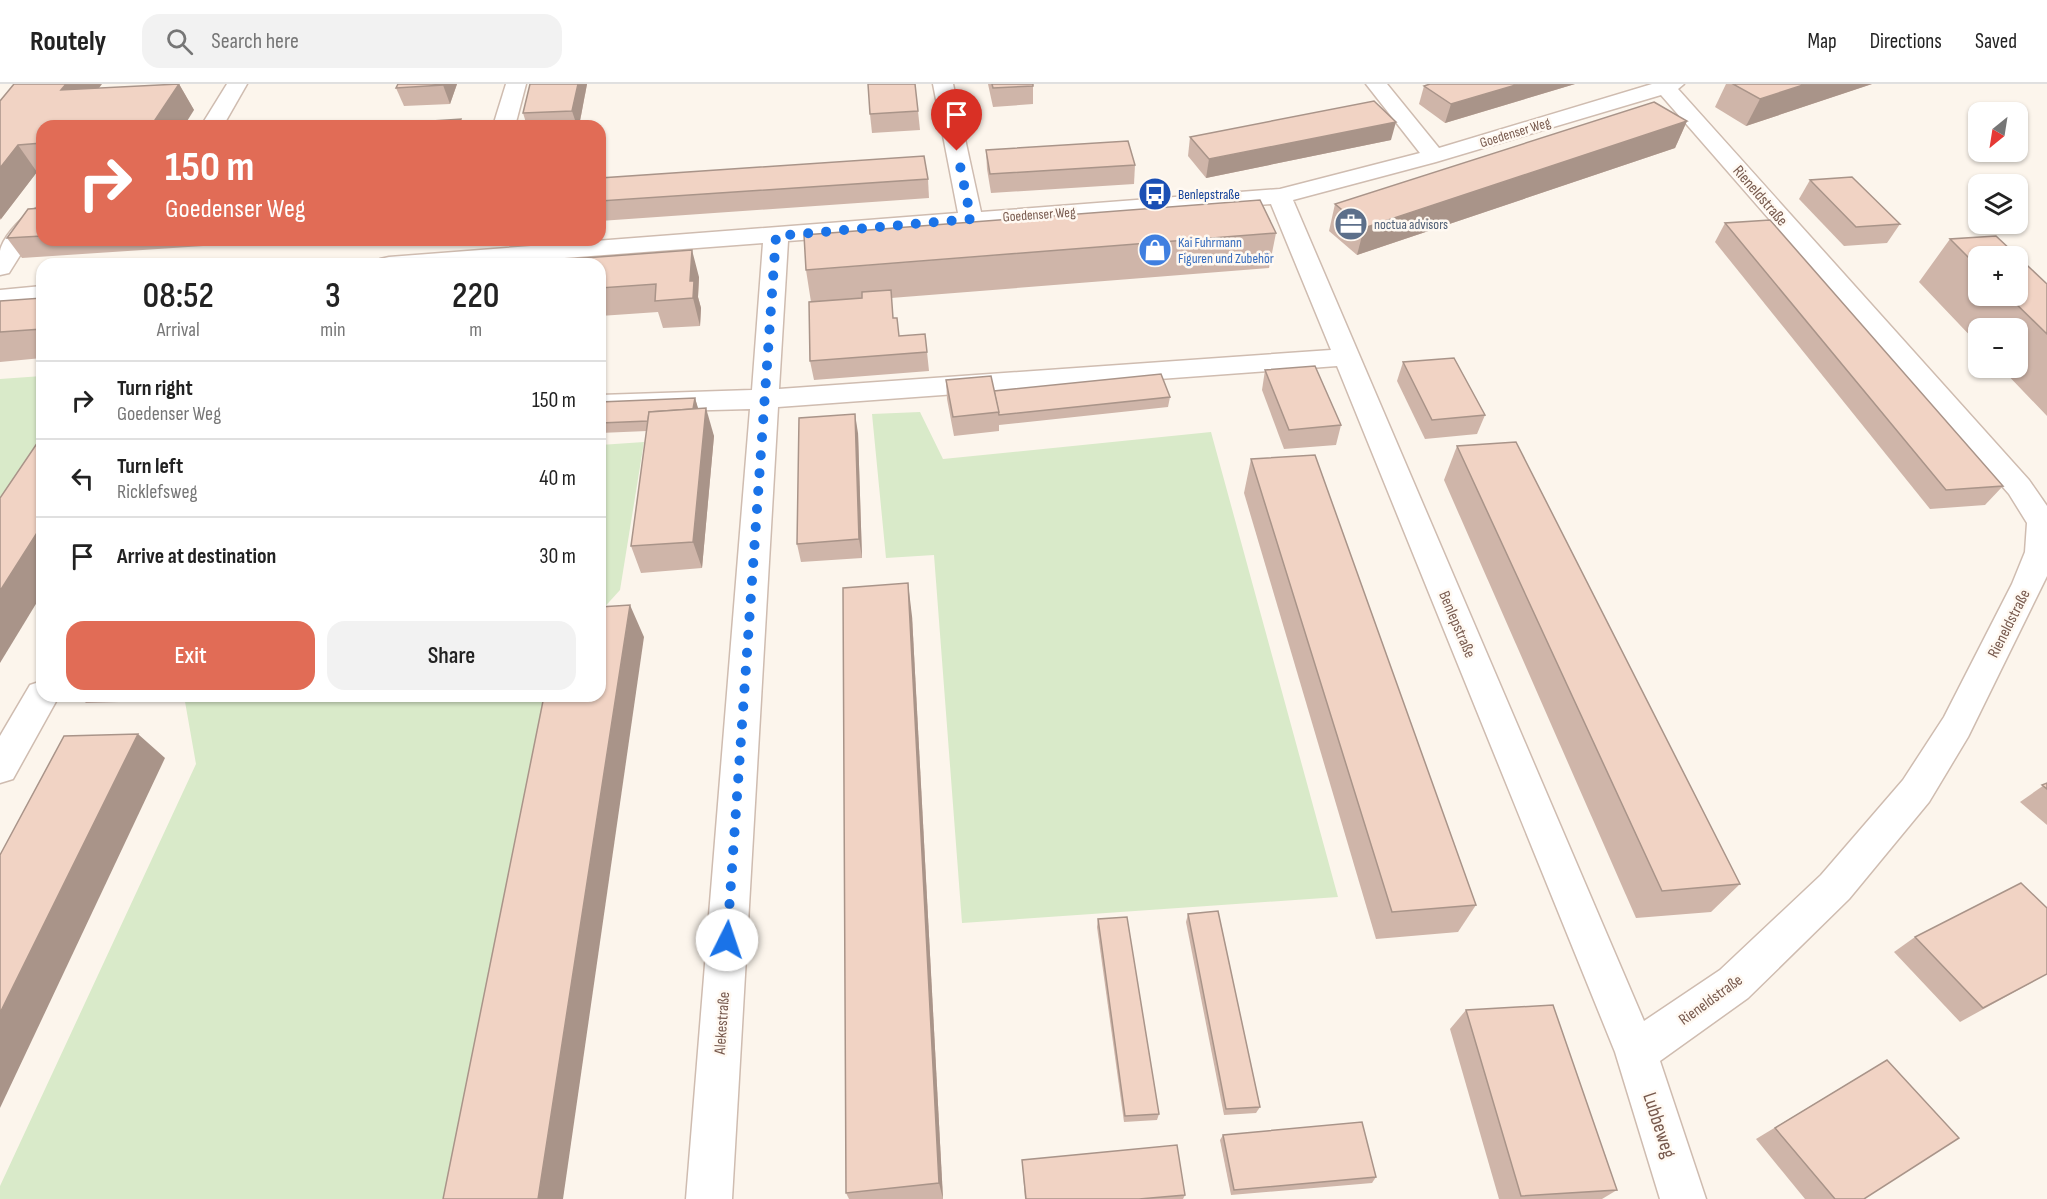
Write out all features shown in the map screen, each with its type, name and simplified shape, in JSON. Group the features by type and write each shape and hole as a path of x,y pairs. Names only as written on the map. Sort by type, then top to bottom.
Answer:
{"street":[{"path":"216,120 237,84"},
{"path":"506,120 516,84"},
{"path":"943,84 971,219"},
{"path":"1376,84 1434,156"},
{"name":"Goedenser Weg","path":"606,243 776,236 1280,196 1344,182 1670,85"},
{"name":"Rieneldstraße","path":"1636,1052 1734,984 1835,887 1916,791 1956,727 2028,584 2041,552 2042,522 2019,487 1670,85"},
{"name":"Benlepstraße","path":"1280,196 1636,1052"},
{"path":"0,268 25,229 36,219"},
{"name":"Alekestraße","path":"709,1199 776,236"},
{"name":"Goedenser Weg","path":"420,258 472,248 523,246"},
{"path":"0,298 36,295"},
{"path":"606,404 765,399 1347,357"},
{"path":"0,768 38,702"},
{"name":"Lubbeweg","path":"1636,1052 1683,1199"}],"green space":[{"path":"36,376 36,465 0,518 0,379"},
{"path":"920,412 943,459 1211,432 1338,897 962,923 934,555 886,558 872,414"},
{"path":"644,442 620,590 606,605 606,445"},
{"path":"185,702 548,702 452,1199 0,1199 0,1186 196,764"}],"building":[{"path":"14,84 66,84 61,90 179,84 155,120 36,120 36,144 18,145 0,168 0,101"},
{"path":"398,84 443,84 443,85 396,88"},
{"path":"530,84 578,84 572,111 523,113"},
{"path":"868,84 915,84 918,111 870,114"},
{"path":"992,84 1033,84 1033,86 993,88"},
{"path":"1430,84 1519,84 1451,104 1424,86"},
{"path":"1733,84 1806,84 1760,99"},
{"path":"1374,101 1396,122 1209,159 1190,137"},
{"path":"1654,102 1687,121 1364,228 1335,204"},
{"path":"1128,141 1135,165 990,174 986,150"},
{"path":"924,156 928,179 606,201 606,178"},
{"path":"1852,177 1900,224 1856,227 1810,180"},
{"path":"1260,200 1276,233 806,270 804,235"},
{"path":"36,208 36,236 7,238 28,209"},
{"path":"1770,220 2003,486 1946,490 1725,223"},
{"path":"1996,236 2006,246 1968,246 1968,257 1950,239"},
{"path":"692,250 690,281 694,281 693,298 655,301 656,284 606,288 606,258 585,258"},
{"path":"2028,266 2047,284 2047,334 2018,306 2028,306"},
{"path":"891,290 893,318 897,318 899,336 925,334 927,352 810,361 809,302 862,298 862,292"},
{"path":"36,298 36,329 0,332 0,301"},
{"path":"1454,358 1485,415 1432,420 1403,362"},
{"path":"1315,366 1341,425 1289,430 1265,370"},
{"path":"1161,374 1170,397 999,415 994,391"},
{"path":"991,376 999,412 953,417 946,380"},
{"path":"695,398 693,409 649,412 648,421 606,423 606,402"},
{"path":"706,408 693,542 631,546 649,412"},
{"path":"855,414 859,539 797,544 799,418"},
{"path":"1516,442 1740,884 1662,891 1457,446"},
{"path":"36,445 36,534 0,591 0,498"},
{"path":"1315,455 1476,905 1392,912 1251,459"},
{"path":"908,583 939,1183 846,1193 843,588"},
{"path":"630,605 538,1199 443,1199 543,702 606,702 606,607"},
{"path":"138,734 0,1013 0,855 64,736"},
{"path":"2021,883 2047,908 2047,974 1983,1008 1915,937"},
{"path":"1218,911 1260,1107 1226,1109 1188,914"},
{"path":"1127,917 1159,1114 1125,1116 1098,919"},
{"path":"1553,1005 1617,1190 1521,1196 1466,1010"},
{"path":"1887,1060 1959,1138 1864,1199 1835,1199 1775,1128"},
{"path":"1362,1122 1376,1177 1234,1190 1223,1135"},
{"path":"1177,1145 1185,1195 1139,1199 1026,1199 1022,1160"}],"place":[{"name":"Benlepstraße","path":"1155,194"},
{"name":"noctua advisors","path":"1351,224"},
{"name":"Kai Fuhrmann Figuren und Zubehör","path":"1155,250"}],"route":[{"path":"727,940 776,236 971,219 957,151"}]}
